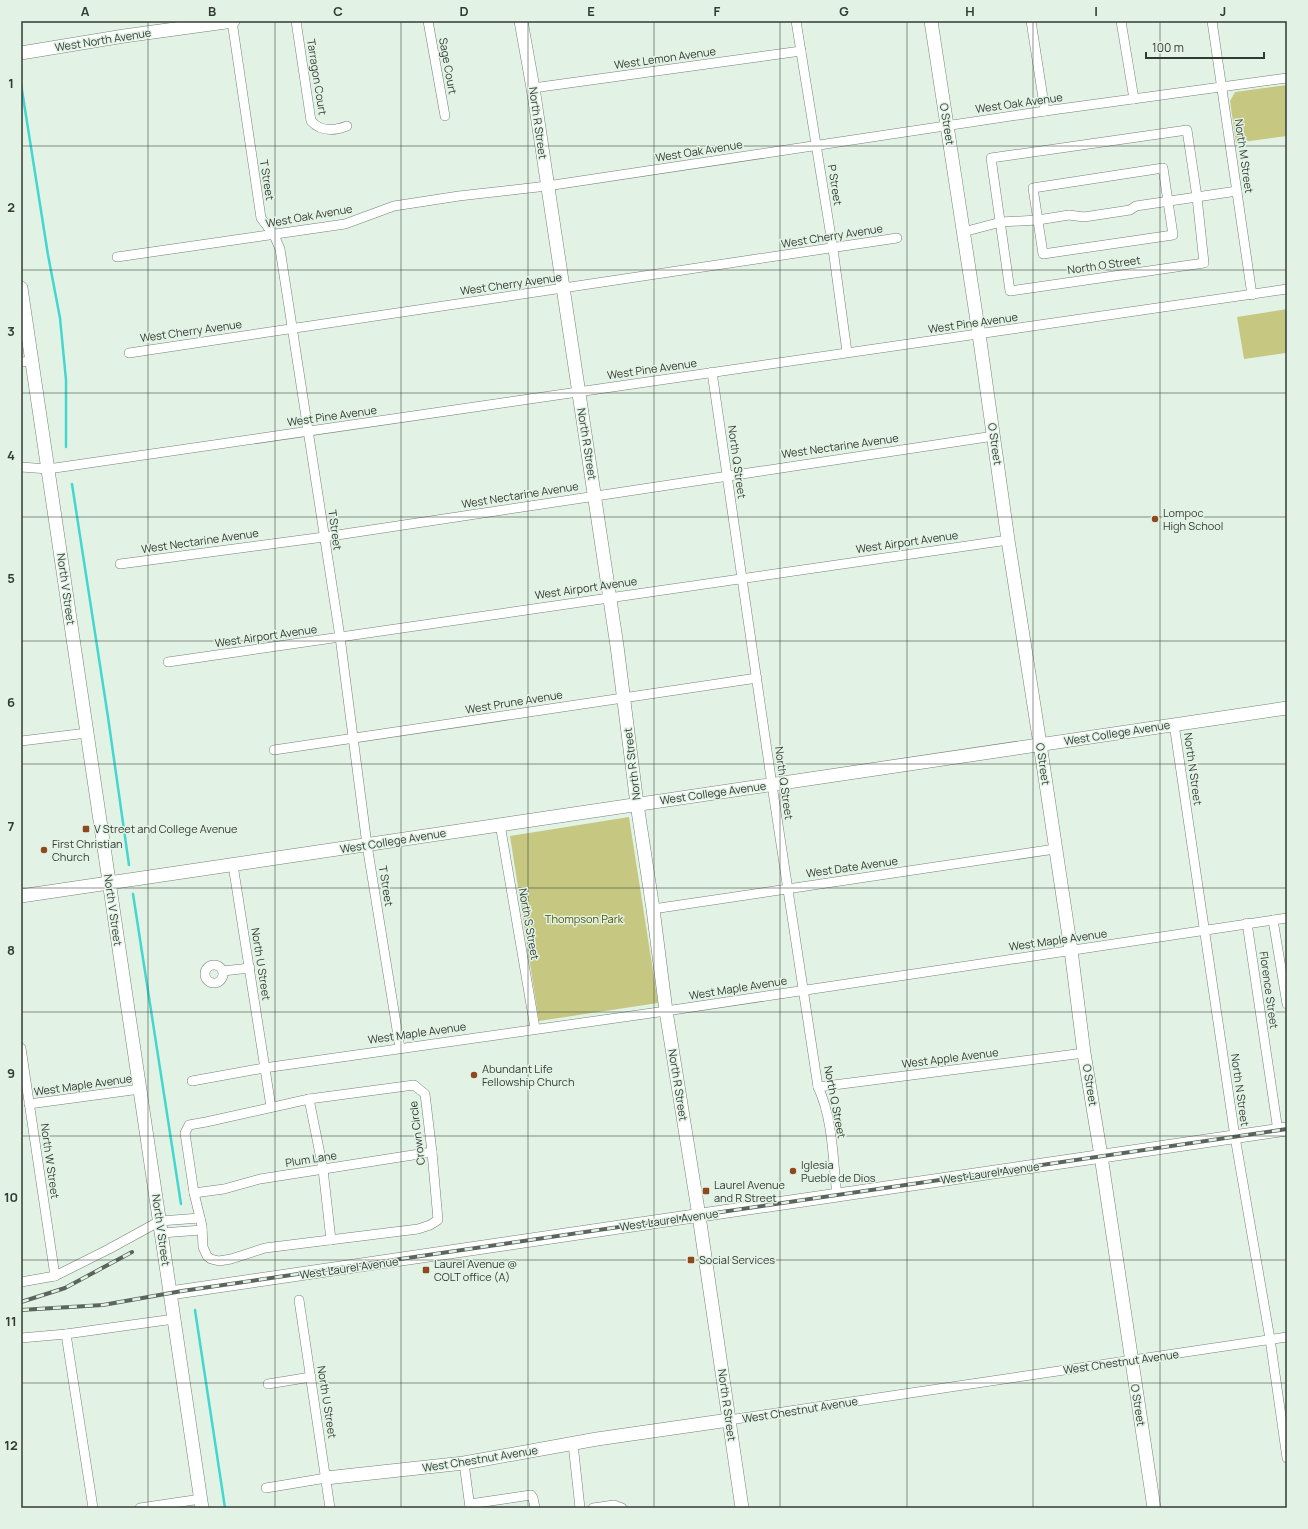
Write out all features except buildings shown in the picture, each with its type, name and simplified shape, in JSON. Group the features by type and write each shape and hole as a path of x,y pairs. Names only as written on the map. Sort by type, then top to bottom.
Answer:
{"street":[{"name":"West North Avenue","path":"23,53 124,36 233,21"},
{"name":"T Street","path":"233,21 261,218 274,235 280,249 293,328 340,637 367,845 400,1048"},
{"name":"Tarragon Court","path":"296,21 311,121 322,129 331,130 347,126"},
{"name":"Sage Court","path":"428,21 445,116"},
{"name":"North R Street","path":"521,21 564,288 624,697 637,804 653,909 666,1011 699,1216 742,1508"},
{"name":"P Street","path":"796,21 833,248 847,352"},
{"name":"O Street","path":"932,21 994,436 1008,540 1071,950 1084,1053 1102,1156 1154,1508"},
{"path":"1031,21 1045,111"},
{"path":"1122,21 1134,99"},
{"name":"North M Street","path":"1212,21 1252,295"},
{"name":"West Lemon Avenue","path":"533,88 801,51"},
{"name":"West Oak Avenue","path":"117,257 345,224 394,206 459,196 547,186 947,125 1287,78"},
{"name":"North O Street","path":"1187,130 1197,197 1204,263 1010,291 991,158 1187,130"},
{"path":"1163,168 1173,234 1043,254 1038,220 1033,188 1163,168"},
{"path":"963,232 1000,222 1038,220 1069,215 1089,216 1130,210 1136,206 1237,191"},
{"name":"West Cherry Avenue","path":"129,353 897,238"},
{"name":"North V Street","path":"21,288 26,361 48,469 201,1503"},
{"name":"West Pine Avenue","path":"21,467 48,469 1287,289"},
{"name":"North Q Street","path":"712,372 772,785 818,1087 824,1100 837,1196"},
{"name":"West Nectarine Avenue","path":"120,564 324,537 594,495 994,436"},
{"name":"West Airport Avenue","path":"168,662 1008,540"},
{"name":"West Prune Avenue","path":"274,750 757,678"},
{"name":"West College Avenue","path":"21,896 1287,708"},
{"name":"North N Street","path":"1174,724 1235,1137 1270,1339 1287,1458"},
{"path":"21,742 87,733"},
{"name":"North S Street","path":"500,824 535,1028"},
{"name":"West Date Avenue","path":"653,909 1055,849"},
{"name":"North U Street","path":"234,865 271,1107"},
{"name":"West Maple Avenue","path":"192,1081 264,1068 535,1028 666,1011 1287,918"},
{"path":"1273,920 1283,953 1287,1004"},
{"name":"Florence Street","path":"1247,924 1282,1130"},
{"path":"224,971 250,968"},
{"name":"North W Street","path":"21,1048 55,1276"},
{"name":"West Apple Avenue","path":"818,1087 1084,1053"},
{"name":"Crown Circle","path":"414,1085 425,1094 438,1220 430,1225 418,1229 265,1248 231,1259 219,1261 211,1259 207,1256 203,1247 202,1230 194,1193 185,1133 189,1125 271,1107 309,1099 414,1085"},
{"name":"West Maple Avenue","path":"30,1104 140,1089"},
{"path":"309,1099 323,1169 331,1240"},
{"name":"West Laurel Avenue","path":"170,1293 1282,1130"},
{"name":"Plum Lane","path":"194,1193 224,1189 260,1179 432,1152"},
{"path":"21,1282 55,1276 109,1249 160,1227 200,1218"},
{"path":"160,1227 202,1230"},
{"name":"North U Street","path":"299,1300 330,1508"},
{"path":"21,1338 66,1334 174,1319"},
{"path":"66,1334 93,1508"},
{"name":"West Chestnut Avenue","path":"266,1488 326,1478 464,1463 607,1437 1287,1337"},
{"path":"268,1384 311,1377"},
{"path":"573,1444 580,1508"},
{"path":"464,1463 470,1506 531,1495 535,1508"},
{"path":"140,1508 201,1503"},
{"path":"593,1508 614,1505 622,1508"}],"green space":[{"path":"1287,85 1287,136 1236,143 1230,101 1235,92"},
{"path":"1287,309 1287,359 1286,353 1244,359 1237,317"},
{"name":"Thompson Park","path":"629,817 658,1003 539,1021 510,836"}],"waterway":[{"path":"21,84 48,255 60,318 66,380 66,447"},
{"path":"72,484 129,865"},
{"path":"133,894 181,1204"},
{"path":"195,1310 225,1508"}],"railway":[{"path":"21,1310 103,1305 182,1291 1287,1129"},
{"path":"21,1302 65,1288 132,1252"}],"place":[{"name":"Lompoc High School","path":"1155,519"},
{"name":"V Street and College Avenue","path":"86,829"},
{"name":"First Christian Church","path":"44,850"},
{"name":"Abundant Life Fellowship Church","path":"474,1075"},
{"name":"Iglesia Pueble de Dios","path":"793,1171"},
{"name":"Laurel Avenue and R Street","path":"706,1191"},
{"name":"Social Services","path":"691,1260"},
{"name":"Laurel Avenue @ COLT office (A)","path":"426,1270"}]}
